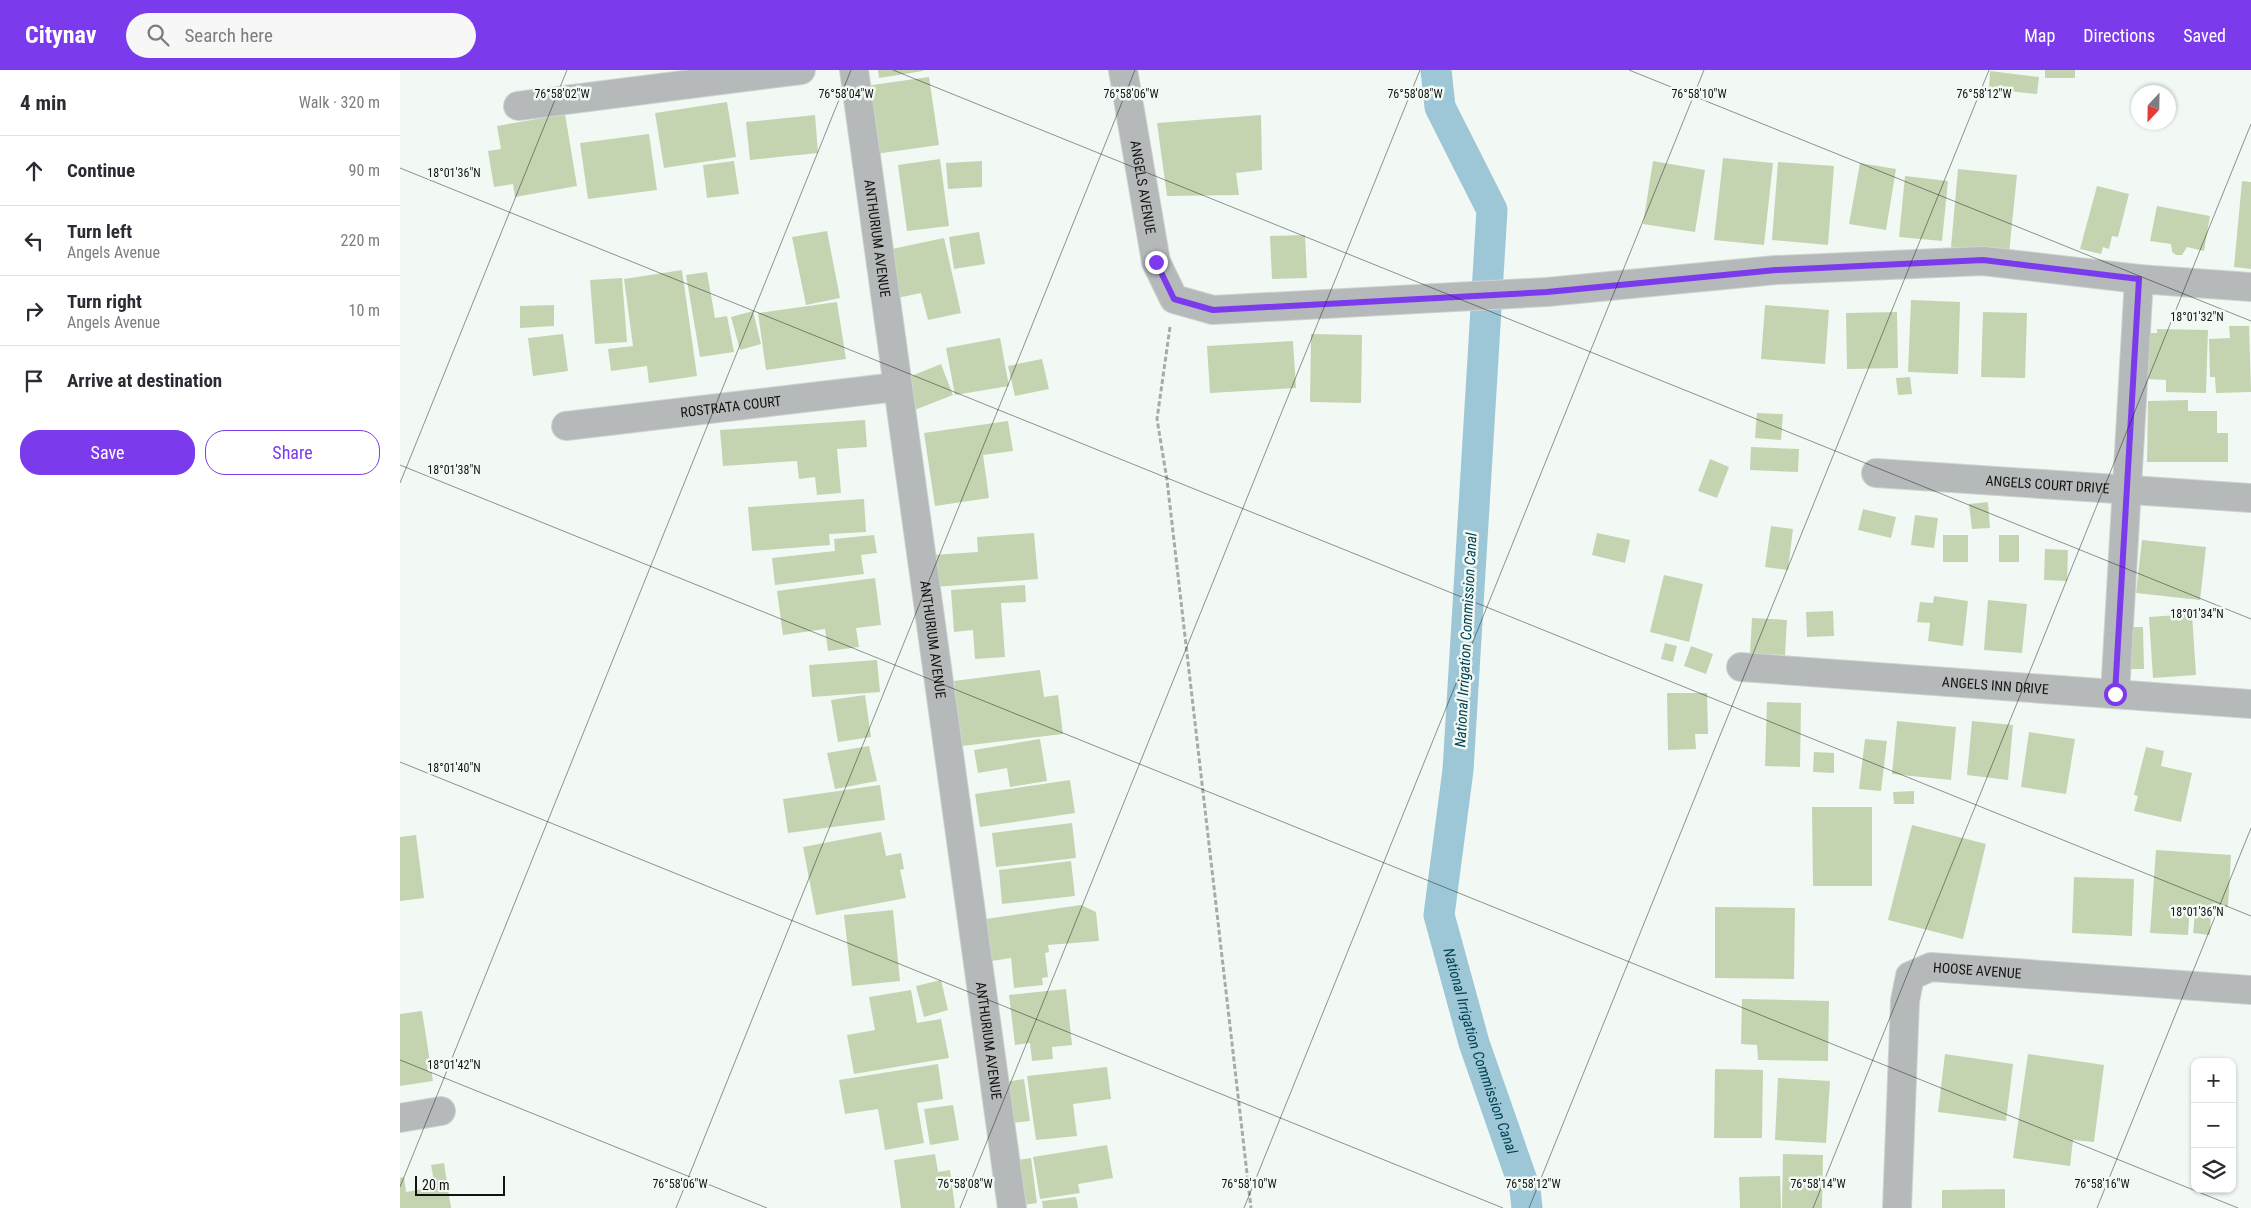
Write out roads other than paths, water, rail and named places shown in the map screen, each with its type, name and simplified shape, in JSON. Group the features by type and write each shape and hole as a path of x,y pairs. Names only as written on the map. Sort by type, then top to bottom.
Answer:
{"street":[{"path":"518,106 801,70"},
{"name":"ANTHURIUM AVENUE","path":"854,70 896,388 1012,1208"},
{"name":"ANGELS AVENUE","path":"1124,70 1156,262 1174,299 1213,310 1547,292 1776,270 1983,260 2139,279"},
{"path":"2115,694 2139,279 2251,287"},
{"name":"ROSTRATA COURT","path":"566,426 896,388"},
{"name":"ANGELS COURT DRIVE","path":"1876,473 2251,498"},
{"name":"ANGELS INN DRIVE","path":"1741,667 2251,704"},
{"name":"HOOSE AVENUE","path":"1897,1208 1905,1002 1910,976 1931,967 2251,990"},
{"path":"400,1118 441,1111"}],"waterway":[{"name":"National Irrigation Commission Canal","path":"1436,70 1440,107 1492,210 1458,770 1439,915 1474,1043 1525,1189 1527,1208"}]}
